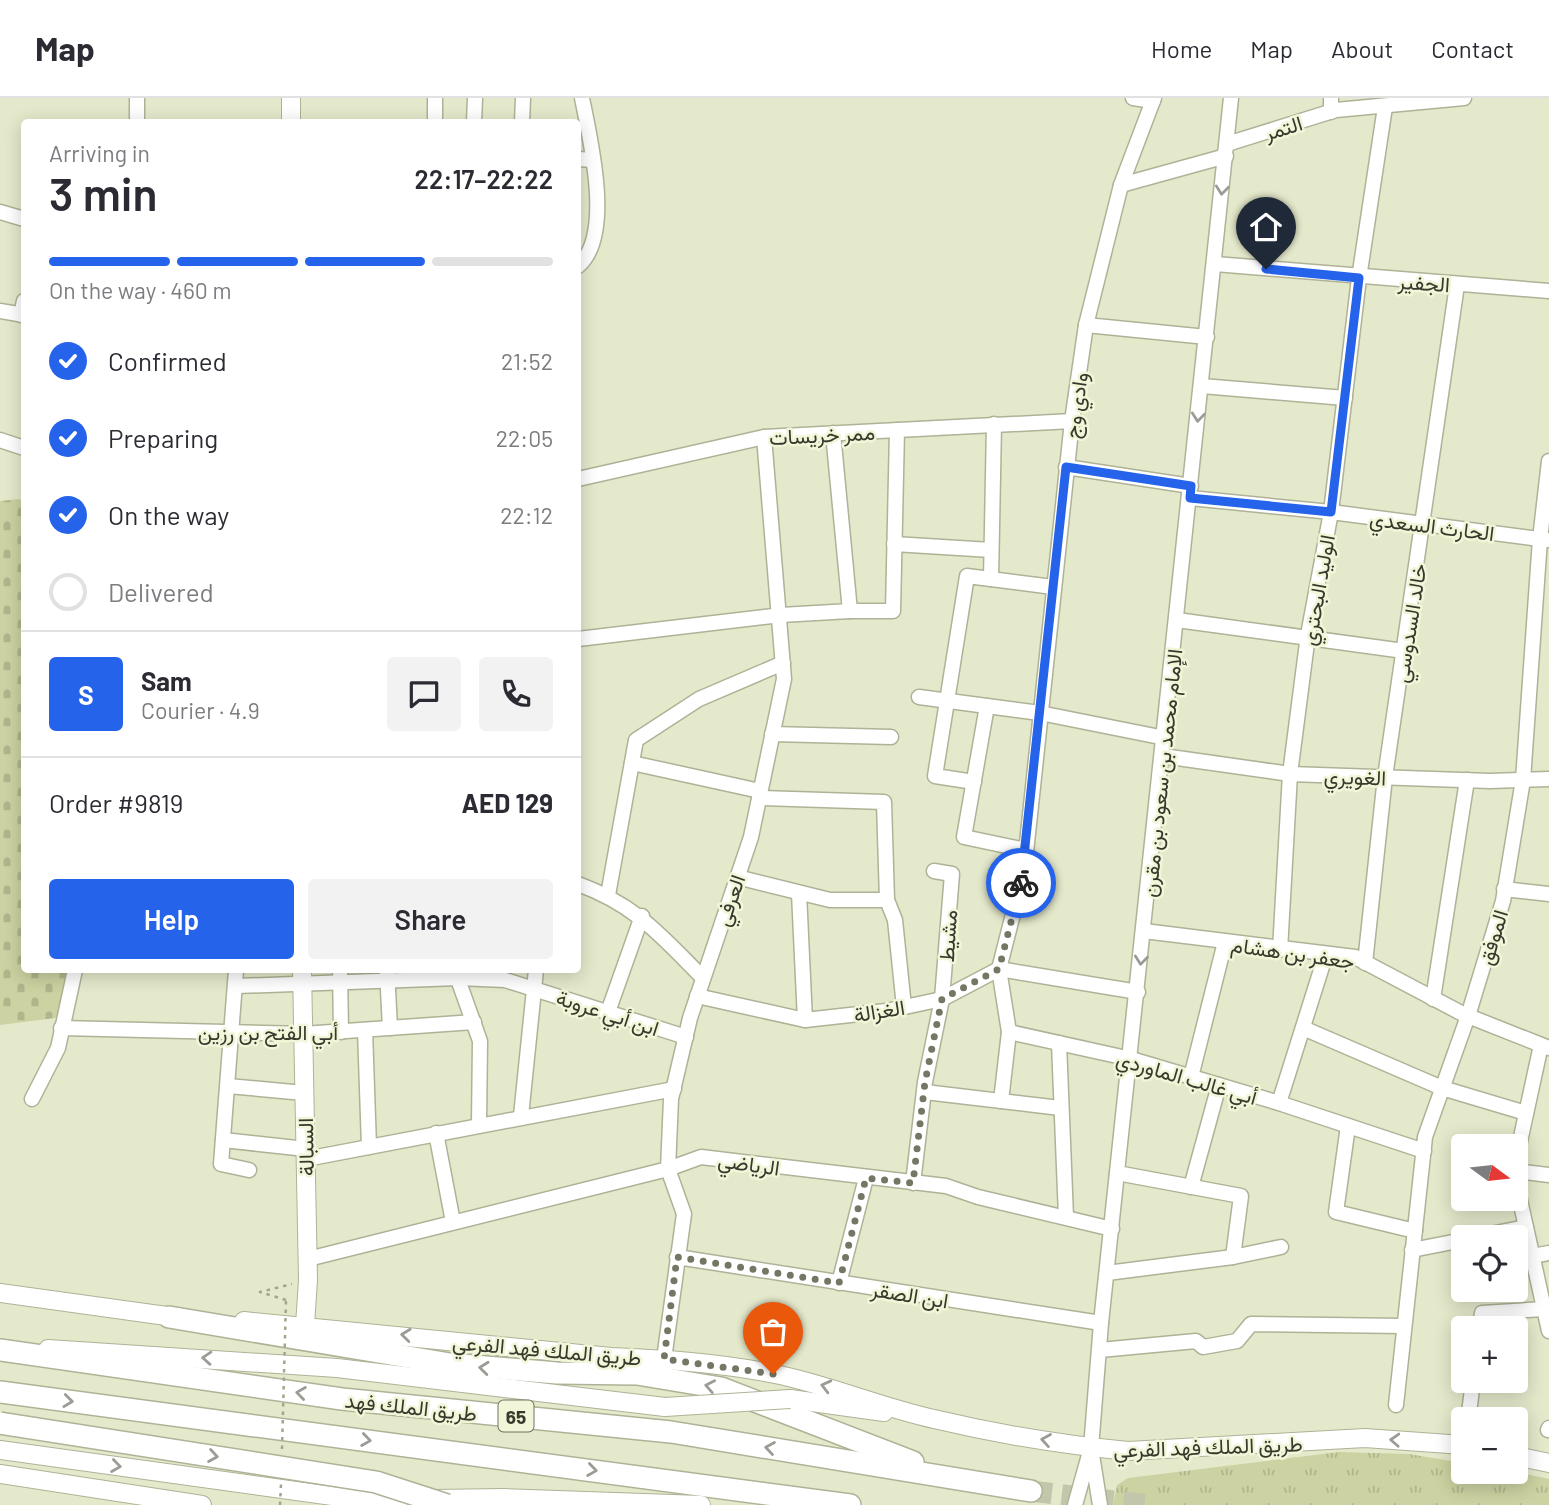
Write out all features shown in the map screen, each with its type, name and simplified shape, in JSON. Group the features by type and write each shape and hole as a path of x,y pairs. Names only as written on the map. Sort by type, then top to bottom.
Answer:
{"highway":[{"name":"طريق الملك فهد","path":"0,1350 342,1399 671,1432 1031,1491 911,1462 721,1388 637,1374 557,1373 450,1364 169,1317"},
{"name":"طريق الملك فهد","path":"0,1392 850,1505"},
{"path":"0,1423 376,1482 447,1505"}],"main road":[{"path":"290,98 291,119"},
{"name":"السبالة","path":"302,977 308,1259 305,1325"},
{"name":"طريق الملك فهد الفرعي","path":"0,1293 169,1317 305,1325 611,1357 664,1359 773,1374 834,1387 932,1419 1091,1448 1128,1451 1365,1438 1451,1444"},
{"path":"0,1350 74,1350 337,1368 665,1407 790,1399 932,1419"},
{"path":"0,1450 361,1500 504,1499 701,1505"},
{"path":"1528,1459 1549,1463"},
{"path":"0,1474 152,1501 202,1505"}],"street":[{"path":"137,98 137,119"},
{"path":"435,98 435,119"},
{"path":"474,119 475,98"},
{"path":"522,119 523,98"},
{"path":"581,263 593,241 597,191 582,98"},
{"path":"1133,98 1153,99"},
{"name":"الإمام محمد بن سعود بن مقرن","path":"1075,1505 1091,1448 1101,1323 1231,98"},
{"name":"التمر","path":"1121,185 1227,150 1331,105 1464,98"},
{"name":"وادي وج","path":"999,969 1024,871 1066,467 1086,325 1121,185 1153,99"},
{"name":"الوليد البحتري","path":"1280,950 1290,774 1308,635 1331,512 1381,104"},
{"path":"581,159 593,160"},
{"path":"0,212 21,218"},
{"path":"581,243 593,241"},
{"name":"الجفير","path":"1215,264 1359,278 1549,291"},
{"name":"خالد السدوسي","path":"1365,963 1385,776 1457,285"},
{"path":"0,315 21,310"},
{"path":"1086,325 1207,337"},
{"path":"1202,386 1345,398"},
{"name":"ممر خريسات","path":"581,479 764,437 1072,421"},
{"path":"990,579 994,425"},
{"path":"581,639 781,615 893,611 897,430"},
{"path":"833,433 850,611"},
{"name":"العرفي","path":"664,1359 684,1214 668,1169 674,1089 697,996 737,877 760,794 784,679 781,615 764,437"},
{"path":"0,440 21,447"},
{"name":"الموفق","path":"1396,1405 1425,1138 1468,1016 1504,889 1523,780 1549,461"},
{"name":"الحارث السعدي","path":"1066,467 1191,492 1544,540"},
{"path":"894,544 991,550"},
{"path":"974,782 935,776 945,700 967,576 1054,587"},
{"path":"1177,620 1308,635 1405,651"},
{"path":"608,895 636,740 699,699 783,663"},
{"path":"919,696 1040,713 1165,738"},
{"path":"987,706 964,837 1026,850"},
{"path":"772,734 891,737"},
{"name":"الغويري","path":"1163,756 1290,774 1467,780 1549,779"},
{"path":"632,763 760,794 884,802 887,900 895,920 904,1007"},
{"path":"1433,999 1467,780"},
{"name":"مشيط","path":"913,1183 925,1092 942,999 952,874 934,871"},
{"path":"737,877 830,900 887,900"},
{"path":"581,885 608,895 642,916 703,978"},
{"path":"1504,889 1549,894"},
{"path":"799,893 805,1020"},
{"path":"608,1012 642,916"},
{"name":"جعفر بن هشام","path":"1144,930 1280,950 1355,957 1468,1016 1545,1047"},
{"path":"1191,1077 1225,942"},
{"path":"1279,1103 1326,954"},
{"path":"1001,1101 1009,1032 999,969 1138,992"},
{"name":"الغزالة","path":"697,996 805,1020 904,1007 942,999 999,969"},
{"path":"32,1099 58,1048 74,973"},
{"path":"236,973 221,1164 249,1170"},
{"path":"521,1116 535,973"},
{"path":"456,974 480,1041 479,1124"},
{"name":"ابن أبي عروبة","path":"237,986 302,977 340,976 456,974 505,979 686,1037"},
{"path":"387,975 390,1028"},
{"path":"340,976 341,1031"},
{"name":"أبي الفتح بن رزين","path":"61,1028 303,1034 474,1022"},
{"path":"1303,1028 1442,1088 1526,1113"},
{"path":"365,1030 369,1147"},
{"name":"أبي غالب الماوردي","path":"1009,1032 1131,1059 1279,1103 1424,1152"},
{"path":"1059,1043 1066,1217"},
{"path":"1522,1134 1545,1047"},
{"path":"1191,1186 1219,1085"},
{"path":"228,1086 304,1093"},
{"path":"223,1140 306,1154 369,1147 674,1089"},
{"path":"925,1092 1060,1108"},
{"path":"1348,1126 1336,1212 1415,1231"},
{"path":"436,1133 453,1222"},
{"name":"الرياضي","path":"308,1259 668,1169 701,1157 946,1186 978,1197 1112,1229"},
{"path":"1528,1172 1549,1175"},
{"path":"1117,1173 1241,1196 1233,1257"},
{"path":"839,1283 866,1178"},
{"path":"1528,1237 1549,1331"},
{"path":"1412,1250 1451,1242"},
{"path":"1107,1273 1233,1257 1281,1247"},
{"path":"1532,1256 1549,1253"},
{"name":"ابن الصقر","path":"677,1257 1101,1323"},
{"path":"1482,1316 1482,1313 1544,1309"},
{"path":"1100,1350 1196,1340 1203,1347 1237,1341 1251,1324 1404,1326"},
{"name":"الإمام محمد بن سعود بن مقرن","path":"1091,1448 1100,1505"}],"path":[{"path":"282,1450 286,1300 260,1292 308,1280"},
{"path":"280,1505 281,1478"}],"green space":[{"path":"21,500 21,973 75,973 63,1017 0,1025 0,501"},
{"path":"1339,1452 1409,1454 1451,1461 1451,1484 1528,1484 1528,1475 1549,1479 1549,1505 1113,1505 1117,1485 1128,1478"}],"tunnel":[{"path":"1031,1491 1148,1505"}],"way so far":[{"path":"773,1374 664,1359 677,1257 839,1283 866,1178 913,1183 925,1082 942,999 999,969 1021,883"}],"route":[{"path":"1021,883 1066,467 1191,486 1190,498 1331,512 1359,278 1266,269"}]}
